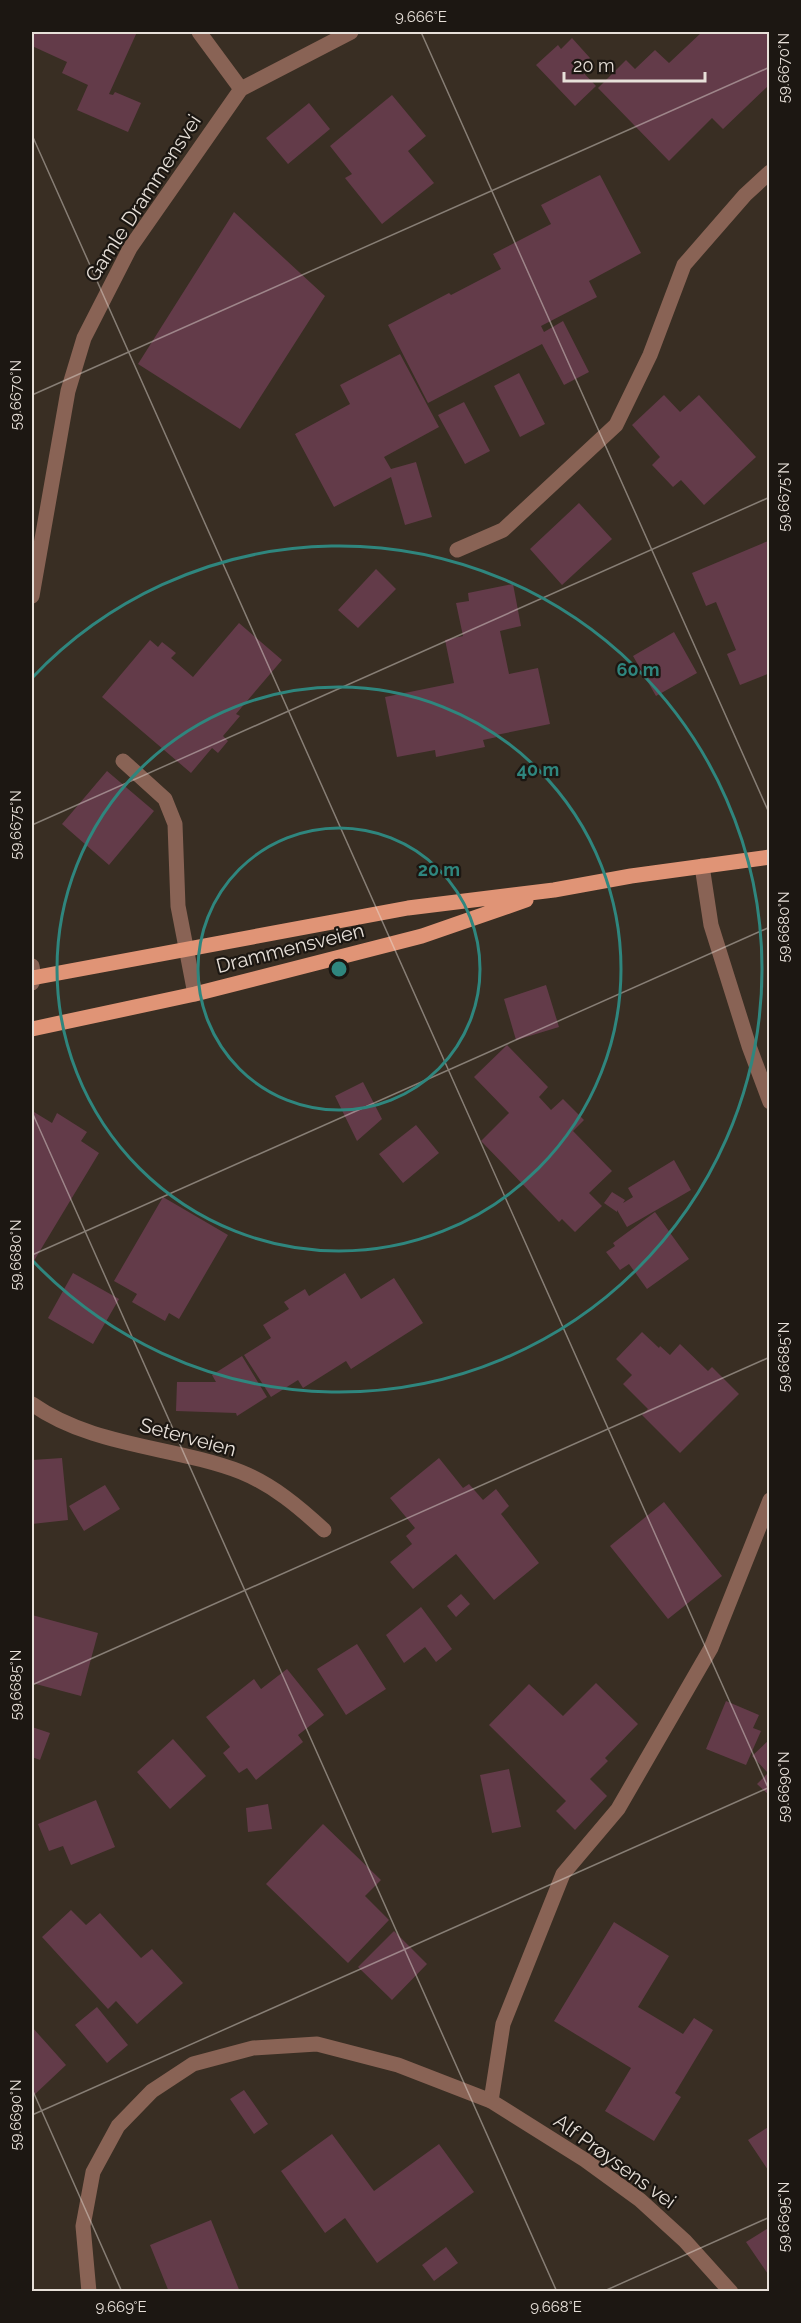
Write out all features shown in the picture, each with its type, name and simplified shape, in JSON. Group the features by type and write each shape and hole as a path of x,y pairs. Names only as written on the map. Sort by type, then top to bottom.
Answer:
{"main road":[{"name":"Drammensveien","path":"32,976 186,950 408,908 554,890 631,876 770,857"},
{"name":"Drammensveien","path":"32,1029 195,994 422,936 554,890"}],"street":[{"path":"199,32 241,89"},
{"name":"Gamle Drammensvei","path":"32,596 64,414 84,338 130,248 241,89 351,32"},
{"path":"457,550 503,530 616,425 650,355 684,265 746,195 770,172"},
{"path":"123,760 165,800 175,824 178,906 195,994"},
{"path":"702,866 711,925 749,1046 770,1102"},
{"name":"Seterveien","path":"32,1404 43,1412 80,1429 209,1462 242,1473 284,1496 324,1530"},
{"path":"491,2101 503,2024 563,1874 618,1809 711,1648 770,1500"},
{"name":"Alf Prøysens vei","path":"88,2292 83,2226 93,2172 118,2126 152,2091 193,2064 253,2048 317,2044 398,2065 491,2101 585,2160 640,2200 685,2241 731,2292"}],"building":[{"path":"32,32 137,32 109,94 113,95 115,92 141,103 128,132 77,110 88,85 62,73 67,62 32,46"},
{"path":"702,32 770,32 770,90 767,87 723,129 712,118 669,161 598,88 626,60 635,69 655,50 669,63"},
{"path":"572,38 590,58 579,68 596,86 575,106 536,65 558,45 561,49"},
{"path":"392,95 426,136 408,151 434,183 382,224 345,178 352,174 330,146"},
{"path":"309,103 330,129 288,164 266,138"},
{"path":"600,175 641,253 589,281 597,297 541,326 544,332 563,321 589,372 564,385 542,344 428,403 388,325 501,269 493,254 551,224 541,205"},
{"path":"234,212 325,296 240,429 138,364"},
{"path":"400,354 439,427 384,457 391,469 416,462 432,517 405,525 391,477 334,507 295,434 350,404 340,385"},
{"path":"519,373 545,424 520,437 494,386"},
{"path":"664,395 680,412 699,395 756,457 704,505 681,480 673,487 652,465 660,457 632,425"},
{"path":"464,402 490,451 465,464 438,415"},
{"path":"579,503 612,539 562,585 530,549"},
{"path":"768,541 770,673 740,685 727,654 736,650 716,602 706,606 692,573"},
{"path":"376,569 396,589 358,628 338,610"},
{"path":"513,584 521,626 500,631 509,674 538,668 550,724 496,735 497,737 483,740 485,747 436,757 435,750 397,757 385,697 454,683 445,640 463,636 456,603 469,601 468,593"},
{"path":"239,623 282,660 236,714 240,716 223,736 228,741 218,753 212,748 191,773 102,697 150,640 158,647 162,642 176,653 171,658 193,677"},
{"path":"674,632 697,673 656,696 633,656"},
{"path":"107,771 154,811 109,865 62,824"},
{"path":"546,985 559,1027 516,1040 504,999"},
{"path":"507,1045 548,1087 539,1097 551,1110 563,1099 584,1120 573,1131 612,1171 589,1193 602,1206 575,1232 562,1219 559,1222 481,1141 509,1113 474,1077"},
{"path":"363,1082 382,1119 357,1141 335,1096"},
{"path":"34,1112 52,1123 57,1113 87,1132 81,1141 99,1153 32,1264 32,1115"},
{"path":"416,1125 439,1153 403,1183 379,1154"},
{"path":"674,1160 691,1190 627,1227 617,1210 617,1212 604,1203 612,1192 625,1200 623,1203 633,1197 628,1188"},
{"path":"163,1197 228,1235 179,1319 169,1313 165,1321 132,1302 137,1294 114,1281"},
{"path":"655,1212 689,1259 647,1289 629,1264 620,1270 606,1252 615,1246 613,1243"},
{"path":"73,1273 119,1299 93,1344 48,1318"},
{"path":"345,1273 361,1299 394,1278 423,1323 351,1369 346,1361 303,1388 298,1380 271,1397 244,1355 271,1338 263,1325 289,1309 284,1302 305,1289 309,1296"},
{"path":"642,1332 670,1355 680,1344 708,1371 712,1367 739,1394 680,1453 642,1415 648,1409 623,1384 632,1375 616,1359"},
{"path":"242,1356 267,1397 237,1416 236,1413 176,1411 177,1382 216,1382 212,1375"},
{"path":"62,1458 68,1520 32,1524 32,1460"},
{"path":"439,1458 463,1488 469,1484 483,1500 496,1489 509,1506 501,1514 539,1563 494,1600 456,1554 413,1589 390,1562 412,1544 406,1536 415,1528 390,1498"},
{"path":"105,1485 120,1509 84,1531 69,1506"},
{"path":"664,1502 722,1576 668,1619 610,1546"},
{"path":"461,1594 470,1604 456,1617 447,1606"},
{"path":"421,1607 452,1649 436,1662 425,1647 404,1663 386,1635"},
{"path":"32,1615 98,1633 81,1696 32,1683"},
{"path":"357,1644 386,1689 346,1715 317,1669"},
{"path":"287,1669 324,1715 298,1735 303,1742 256,1780 247,1768 239,1773 223,1753 230,1747 206,1717 254,1679 261,1689"},
{"path":"596,1683 638,1724 605,1758 608,1761 590,1779 607,1796 575,1830 556,1811 566,1801 489,1725 529,1684 563,1716"},
{"path":"726,1701 759,1715 753,1728 761,1731 746,1765 706,1749"},
{"path":"32,1727 50,1733 40,1760 32,1757"},
{"path":"173,1739 206,1776 170,1809 137,1772"},
{"path":"770,1739 770,1796 757,1784 768,1773 752,1756"},
{"path":"509,1769 521,1827 492,1833 480,1775"},
{"path":"96,1800 115,1847 71,1865 63,1846 49,1851 38,1824"},
{"path":"268,1804 272,1829 248,1832 246,1808"},
{"path":"323,1824 381,1880 365,1896 389,1920 348,1963 266,1884"},
{"path":"71,1910 86,1925 100,1913 141,1958 152,1949 183,1983 137,2024 116,2001 108,2009 42,1937"},
{"path":"614,1922 669,1956 638,2007 683,2034 694,2018 713,2030 675,2093 681,2097 654,2141 605,2111 631,2068 554,2021"},
{"path":"394,1931 427,1964 392,2000 358,1967"},
{"path":"97,2007 128,2045 107,2063 75,2025"},
{"path":"32,2027 66,2065 32,2097"},
{"path":"244,2090 268,2124 254,2134 230,2099"},
{"path":"770,2126 770,2173 748,2140"},
{"path":"332,2134 374,2191 439,2144 474,2192 377,2263 345,2218 325,2233 281,2171"},
{"path":"211,2220 240,2292 169,2292 150,2245"},
{"path":"770,2227 770,2277 746,2242"},
{"path":"446,2247 458,2263 434,2281 422,2265"}]}
